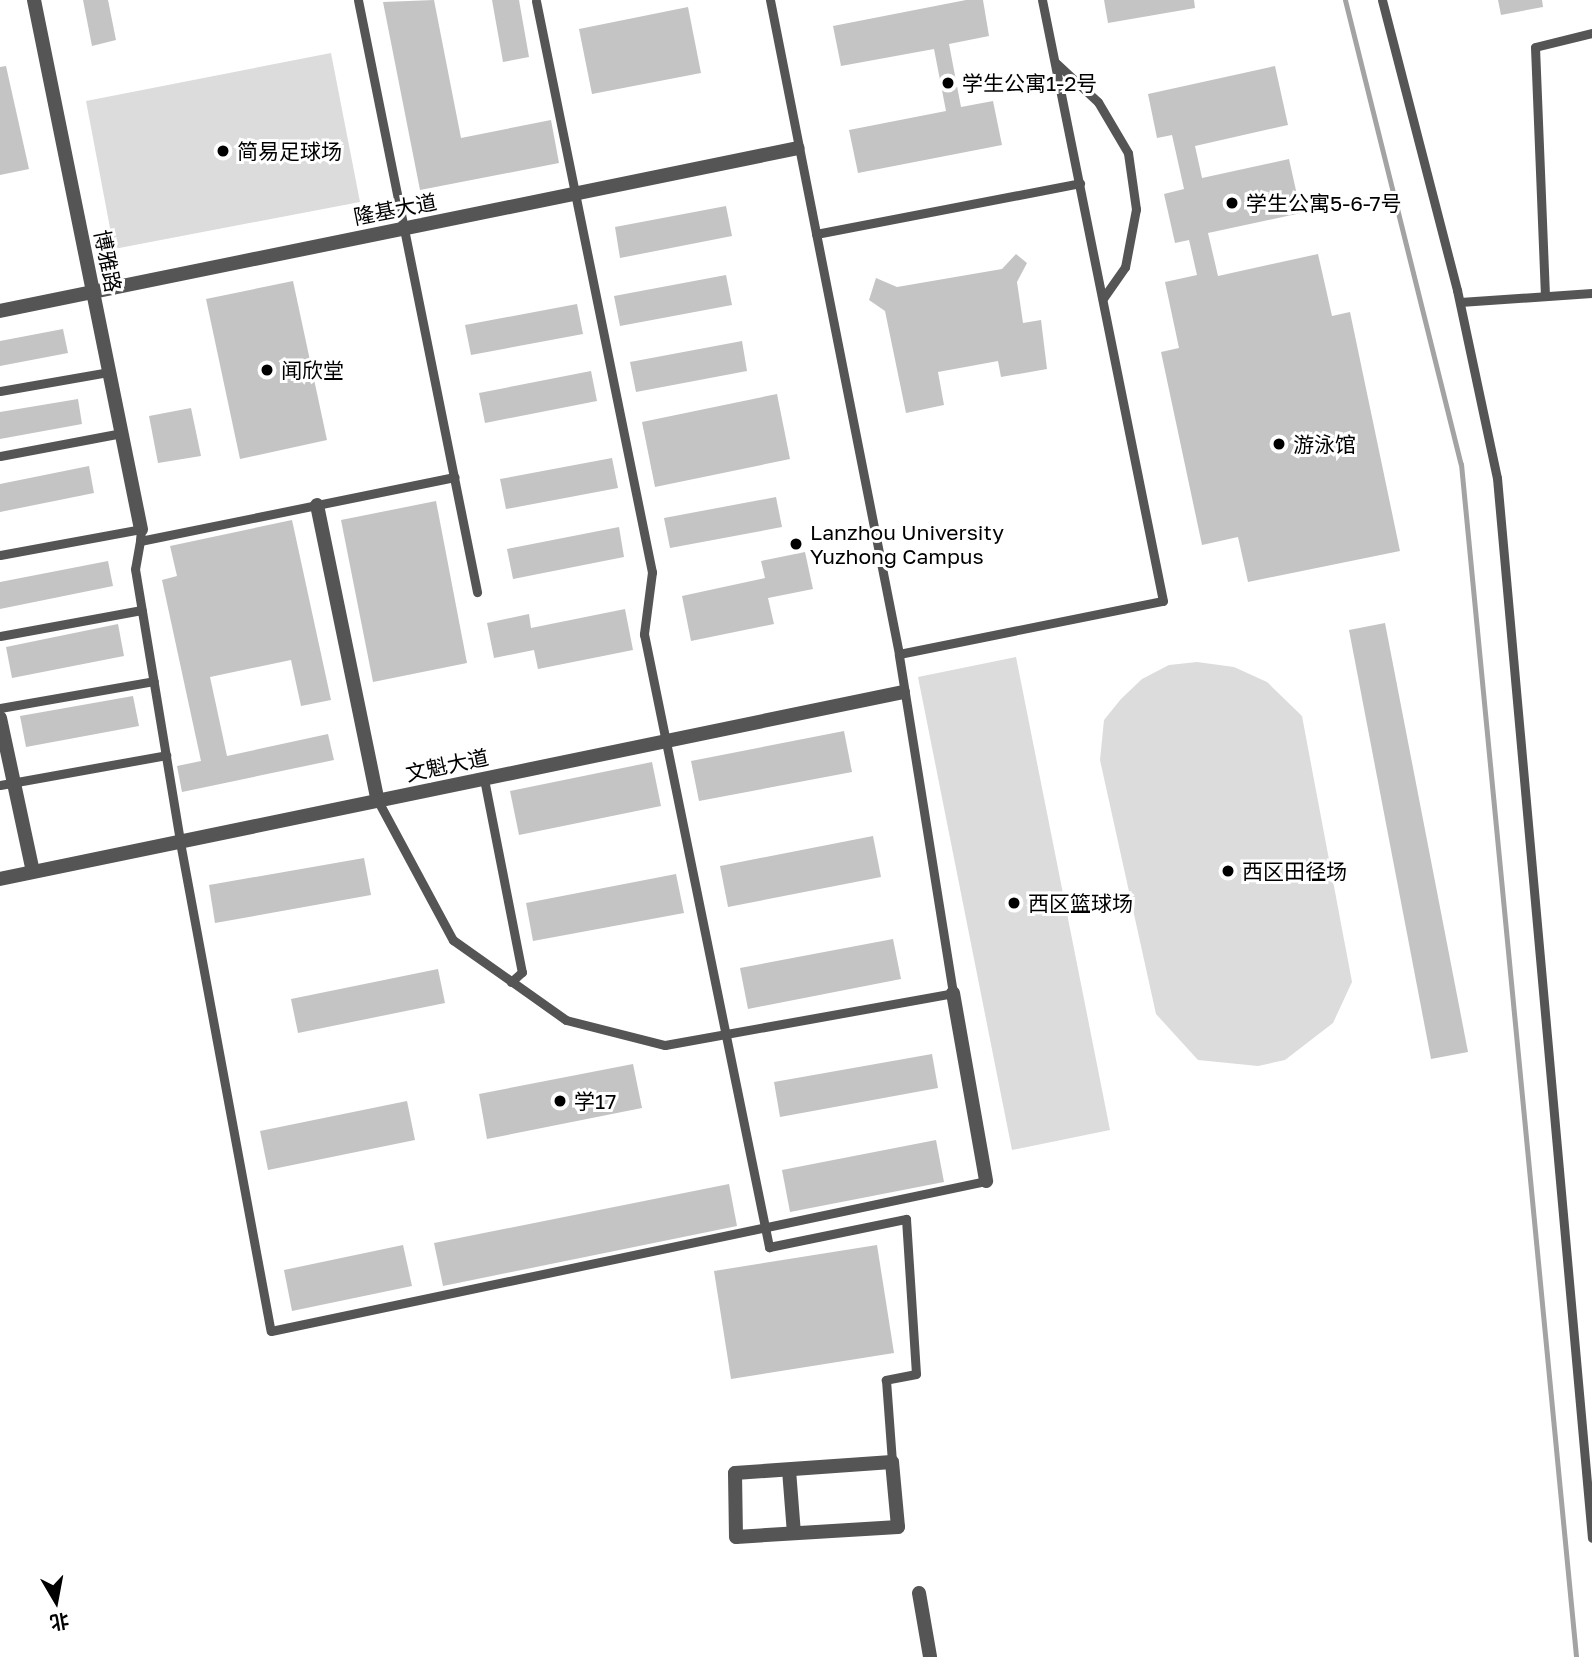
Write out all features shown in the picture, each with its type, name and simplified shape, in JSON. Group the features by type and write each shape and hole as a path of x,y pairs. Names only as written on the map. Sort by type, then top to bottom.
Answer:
{"street":[{"name":"博雅路","path":"34,0 122,433 140,535"},
{"name":"隆基大道","path":"0,311 798,149"},
{"path":"317,505 378,801"},
{"name":"文魁大道","path":"0,879 903,692"},
{"path":"0,718 7,783 33,872"},
{"path":"953,993 986,1181"},
{"path":"892,1462 898,1527 736,1537 735,1473 892,1462"},
{"path":"789,1470 794,1533"},
{"path":"919,1593 930,1657"}],"lane":[{"path":"358,0 477,592"},
{"path":"378,801 453,940 566,1020 665,1045 953,993 899,654 770,0"},
{"path":"899,654 1163,601 1042,0"},
{"path":"1381,0 1460,302 1497,478 1592,1538"},
{"path":"537,1 652,572 644,634 670,740 725,1035 769,1247 906,1219 916,1374 886,1380 892,1462"},
{"path":"1545,296 1535,47 1592,33"},
{"path":"1056,63 1098,102 1128,153 1136,209 1125,267 1103,298"},
{"path":"816,234 1080,183"},
{"path":"1460,302 1592,293"},
{"path":"0,391 109,372"},
{"path":"0,456 122,433"},
{"path":"0,555 317,505 455,477"},
{"path":"140,535 135,569 180,842 271,1331 986,1181"},
{"path":"0,636 142,610"},
{"path":"0,708 154,681"},
{"path":"7,783 166,755"},
{"path":"484,779 522,972 511,982"}],"shaded area":[{"name":"简易足球场","path":"331,53 360,202 114,249 86,101"},
{"name":"西区篮球场","path":"1016,657 1110,1130 1012,1150 918,677"},
{"name":"西区田径场","path":"1197,662 1234,667 1267,682 1302,716 1352,982 1333,1023 1285,1060 1258,1066 1198,1060 1156,1014 1100,760 1104,720 1121,699 1142,679 1169,665"}],"building":[{"path":"83,0 108,0 116,40 92,46"},
{"path":"434,0 461,138 551,120 559,163 420,190 383,2"},
{"path":"492,0 519,0 529,57 503,62"},
{"name":"学生公寓1-2号","path":"966,0 983,0 989,36 949,44 961,107 993,101 1002,145 858,173 849,130 946,111 934,49 841,66 833,26"},
{"path":"1104,0 1194,0 1195,8 1108,23"},
{"path":"1498,0 1542,0 1543,7 1501,15"},
{"path":"688,7 701,73 592,94 579,29"},
{"path":"6,66 29,169 0,175 0,67"},
{"name":"游泳馆","path":"1275,66 1288,125 1195,146 1202,178 1289,159 1301,213 1208,233 1218,276 1318,254 1332,316 1350,312 1400,551 1248,582 1238,537 1202,545 1161,352 1179,348 1165,282 1197,275 1189,240 1175,243 1164,194 1184,189 1172,135 1157,138 1148,94"},
{"path":"726,206 732,236 620,258 615,227"},
{"path":"1016,254 1027,263 1017,282 1023,323 1041,320 1047,369 1001,377 998,361 938,372 944,405 906,413 885,311 869,300 876,278 897,287 1002,269"},
{"path":"726,275 732,305 620,326 614,296"},
{"name":"闻欣堂","path":"293,281 327,440 240,459 206,299"},
{"path":"577,304 583,334 471,355 465,325"},
{"path":"63,329 68,353 0,366 0,341"},
{"path":"742,341 747,371 636,392 630,362"},
{"path":"591,371 597,401 485,423 479,393"},
{"path":"777,394 790,459 655,487 642,422"},
{"path":"78,399 82,424 0,439 0,412"},
{"path":"191,408 201,456 158,463 149,416"},
{"path":"612,458 618,488 506,509 500,479"},
{"path":"89,466 94,493 0,512 0,484"},
{"path":"776,497 782,527 670,548 664,518"},
{"path":"436,501 467,663 373,682 341,520"},
{"path":"292,520 331,700 301,706 291,660 210,677 227,756 328,734 334,760 182,792 177,766 201,761 162,580 177,576 170,546"},
{"path":"619,527 624,557 513,579 507,549"},
{"path":"805,552 813,589 768,598 774,624 691,641 682,596 765,578 761,561"},
{"path":"108,561 113,586 0,609 0,582"},
{"path":"625,609 633,650 538,669 534,650 494,658 487,623 529,614 531,628"},
{"path":"1385,623 1468,1052 1431,1059 1349,630"},
{"path":"118,624 124,656 12,678 6,647"},
{"path":"133,696 139,726 26,747 20,716"},
{"path":"844,731 852,772 699,801 691,761"},
{"path":"652,762 661,806 519,835 510,791"},
{"path":"873,836 881,877 728,907 720,866"},
{"path":"364,858 371,895 215,923 209,885"},
{"path":"676,874 684,913 533,941 526,903"},
{"path":"893,939 901,979 748,1009 740,968"},
{"path":"438,969 445,1003 298,1033 291,999"},
{"path":"932,1054 938,1088 780,1117 774,1082"},
{"name":"学17","path":"633,1064 642,1108 487,1139 479,1094"},
{"path":"407,1101 415,1140 268,1170 260,1131"},
{"path":"936,1140 944,1182 790,1212 782,1170"},
{"path":"729,1184 737,1226 443,1286 434,1243"},
{"path":"403,1245 412,1286 292,1311 284,1270"},
{"path":"877,1245 894,1353 731,1379 714,1271"}],"waterway":[{"path":"1345,0 1461,464 1576,1657"}],"place":[{"name":"学生公寓1-2号","path":"948,83"},
{"name":"简易足球场","path":"223,151"},
{"name":"学生公寓5-6-7号","path":"1232,203"},
{"name":"闻欣堂","path":"267,370"},
{"name":"游泳馆","path":"1279,444"},
{"name":"Lanzhou University Yuzhong Campus","path":"796,544"},
{"name":"西区田径场","path":"1228,871"},
{"name":"西区篮球场","path":"1014,903"},
{"name":"学17","path":"560,1101"}]}
